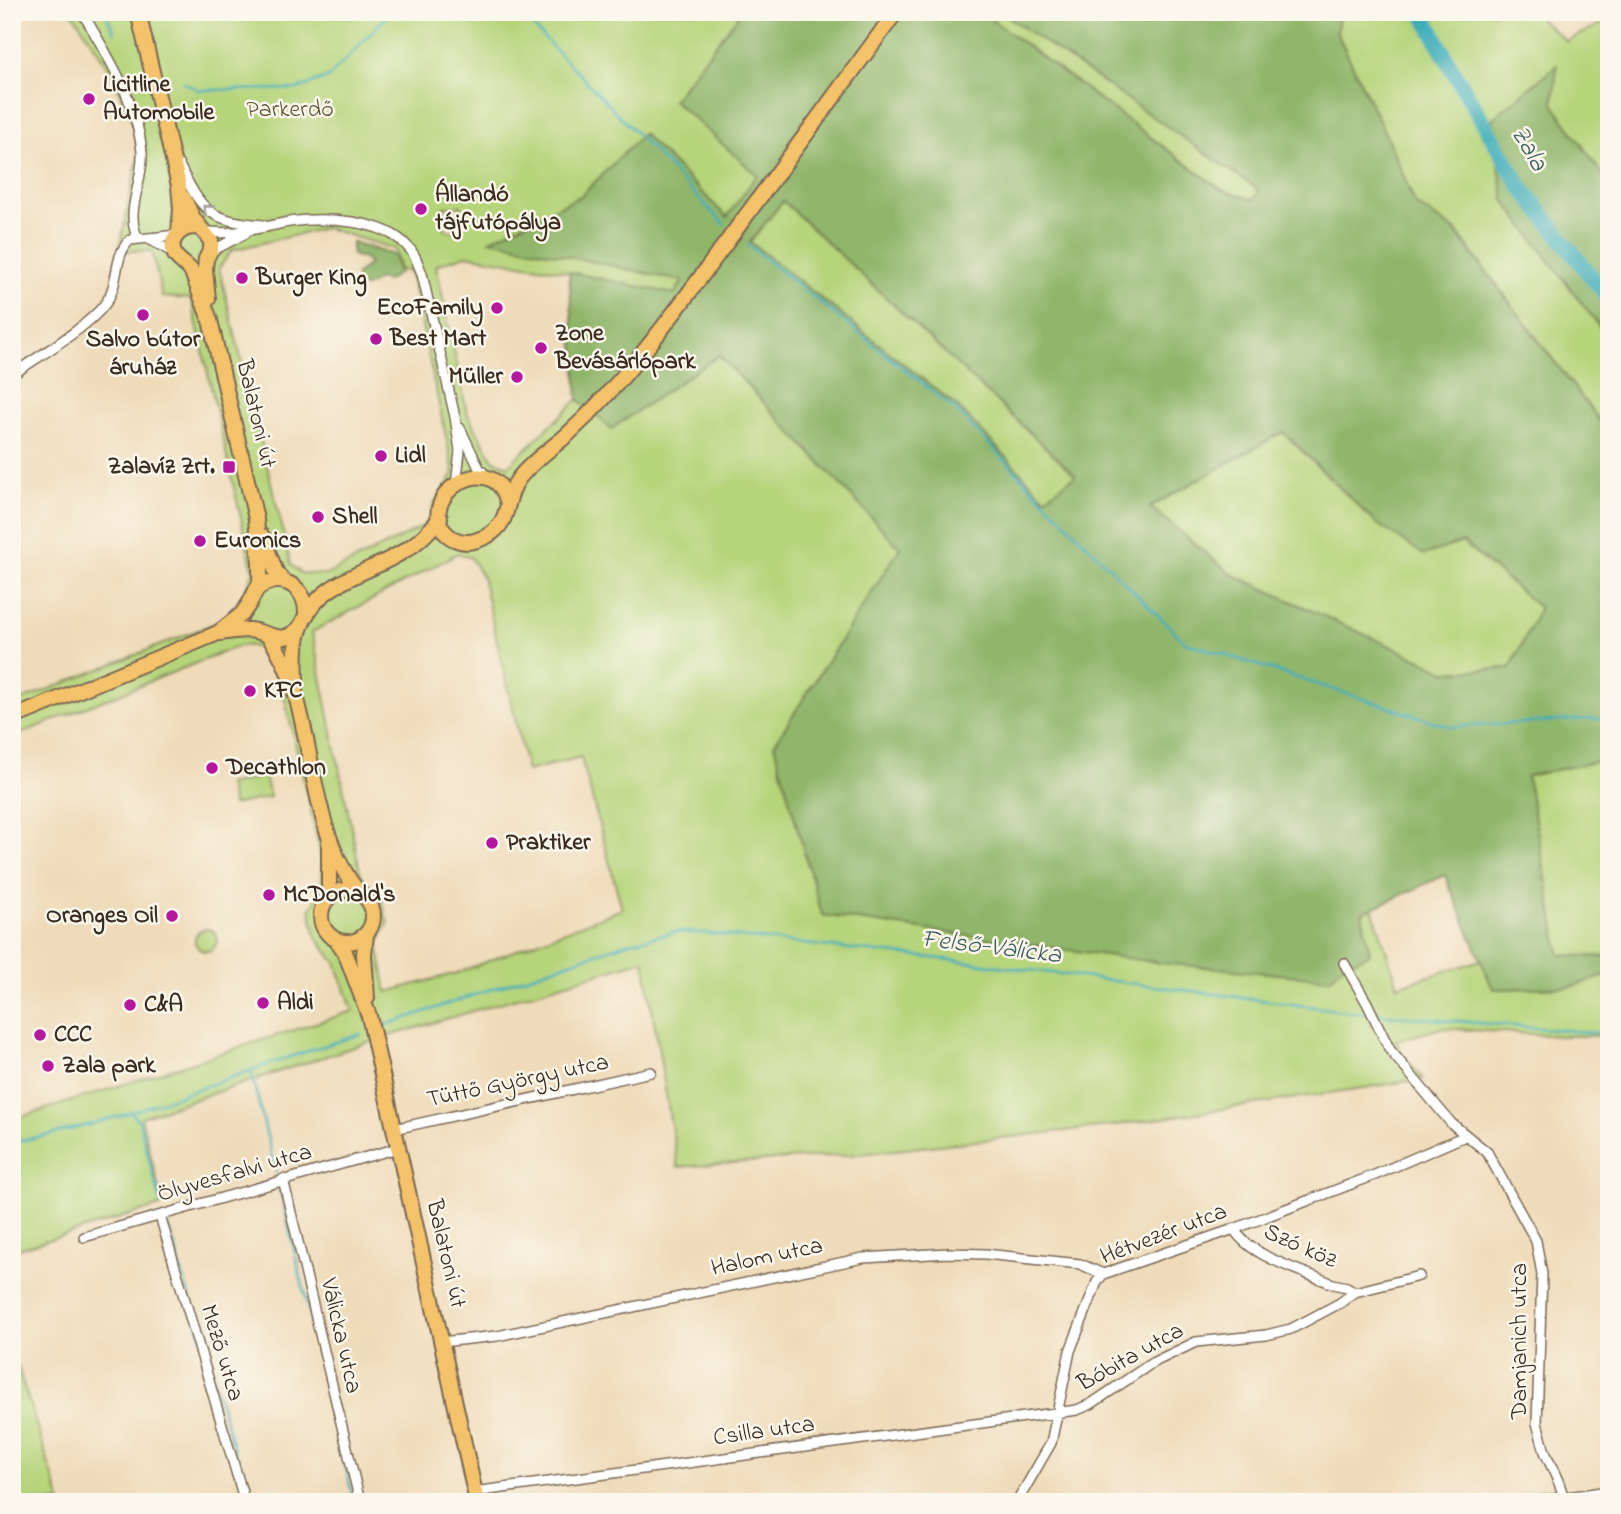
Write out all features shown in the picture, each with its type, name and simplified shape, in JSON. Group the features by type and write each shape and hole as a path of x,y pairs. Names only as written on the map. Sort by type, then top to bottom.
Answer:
{"main road":[{"name":"Balatoni út","path":"138,12 179,186 181,209 178,233 173,242 174,253 187,265 210,320 256,519 276,572 283,581"},
{"path":"218,633 250,630 279,638 289,636 304,619 313,603 337,584 412,546 438,539 474,542 490,534 505,518 519,478 588,414 648,346 895,12"},
{"name":"Balatoni út","path":"179,186 188,210 211,241 208,255 210,320"},
{"path":"178,233 188,227 202,230"},
{"path":"187,265 196,264 208,255"},
{"path":"454,539 444,531 440,518 441,501 456,485 467,478 491,479 532,464"},
{"path":"491,479 502,488 508,504"},
{"path":"412,546 440,518"},
{"name":"Balatoni út","path":"252,597 260,583 261,574 256,519"},
{"path":"12,718 218,633 242,614 252,597 267,582 283,581 297,588 337,584"},
{"path":"296,694 296,647 304,619 305,602 297,588"},
{"path":"252,597 250,618 277,647 296,694 329,837 346,873 370,904 373,914 372,924 366,934 353,942 338,942 327,935 321,924 322,906 337,892 346,890 360,894"},
{"path":"329,837 329,897"},
{"name":"Balatoni út","path":"366,934 364,955 369,1016 475,1497"},
{"name":"Balatoni út","path":"338,942 345,953 369,1016"}],"street":[{"path":"82,12 112,64 137,130 142,165 132,223 138,238"},
{"path":"171,150 193,194 210,213 227,221 271,226"},
{"path":"202,230 216,233 249,231 312,220 378,228 401,240 415,257 422,274 455,417 460,452 456,485"},
{"path":"208,255 249,231"},
{"path":"12,375 98,312 114,286 120,254 130,240 178,233"},
{"path":"149,239 174,253"},
{"path":"455,417 475,460 491,479"},
{"name":"Damjanich utca","path":"1344,963 1390,1050 1425,1094 1465,1136 1487,1152 1536,1241 1542,1274 1537,1381 1538,1423 1545,1452 1564,1500"},
{"name":"Tüttő György utca","path":"394,1129 651,1072"},
{"name":"Hétvezér utca","path":"1017,1502 1051,1443 1075,1337 1097,1282 1103,1274 1234,1229 1375,1175 1465,1136"},
{"name":"Ölyvesfalvi utca","path":"84,1237 398,1148"},
{"name":"Válicka utca","path":"283,1179 360,1502"},
{"name":"Mező utca","path":"160,1216 245,1502"},
{"name":"Szó köz","path":"1234,1229 1254,1250 1355,1292"},
{"name":"Halom utca","path":"441,1342 497,1336 863,1258 948,1253 985,1254 1080,1264 1103,1274"},
{"name":"Bóbita utca","path":"1058,1411 1091,1404 1152,1363 1182,1348 1212,1338 1265,1335 1291,1329 1355,1292 1419,1276"},
{"name":"Csilla utca","path":"475,1497 1058,1411"},
{"path":"1532,1502 1564,1500 1609,1492"}],"green space":[{"name":"Parkerdő","path":"72,12 741,12 673,100 758,175 726,218 643,134 581,196 491,240 683,281 674,294 569,272 466,255 436,265 467,413 493,460 508,466 578,399 611,429 719,355 900,548 774,745 1362,913 1372,908 1398,986 1481,960 1494,989 1570,987 1609,975 1609,1036 1561,1036 1441,1028 1395,1041 1423,1079 1117,1125 859,1154 678,1167 644,960 369,1042 141,1117 163,1205 12,1251 12,1120 353,1011 336,963 316,937 310,909 321,886 322,859 276,661 253,646 236,647 12,737 12,704 236,615 253,571 191,299 162,297 152,251 119,251 139,152 132,120 110,70","holes":["461,206 462,233 445,230 444,207","326,228 395,249 400,270 410,271 454,473 433,505 430,523 326,575 301,573 291,565 219,268 232,250","458,553 470,557 482,576 527,771 581,757 622,909 457,973 387,992 378,944 388,924 381,896 366,884 360,871 312,632"]},
{"path":"741,12 981,12 1222,190 1254,200 1259,190 1001,12 1339,12 1337,33 1390,144 1415,204 1454,230 1609,433 1609,759 1527,776 1560,955 1609,957 1609,975 1570,987 1493,989 1445,875 1362,913 1370,954 1342,966 1330,979 1161,963 822,915 774,745 900,548 719,355 611,429 578,399 569,272 674,294 683,281 490,240 581,196 643,134 727,217 757,175 673,100","holes":["783,201 1075,475 1075,476 1045,498 959,408 750,242","1283,432 1376,523 1424,555 1463,542 1540,608 1510,668 1447,672 1231,574 1150,507"]},
{"path":"981,12 1001,12 1259,190 1254,200 1222,190"},
{"path":"1339,12 1532,12 1566,41 1609,20 1609,184 1553,104 1504,200 1609,339 1609,433 1455,230 1415,204 1390,144 1337,33"},
{"path":"1557,65 1553,104 1609,184 1609,339 1504,200 1492,119"},
{"path":"783,200 1076,476 1045,499 959,408 750,242"},
{"path":"352,242 394,255 399,273 387,281 380,279 366,287 358,286 356,275 369,264 366,259 352,255"},
{"path":"1283,432 1376,523 1462,542 1540,608 1510,668 1447,672 1231,574 1150,507"},
{"path":"1609,759 1609,957 1560,955 1527,776"},
{"path":"265,776 270,797 233,805 228,785"},
{"path":"206,929 214,932 217,940 214,948 206,951 198,948 195,940 198,932"},
{"path":"12,1349 61,1502 12,1502"}],"waterway":[{"path":"105,12 114,32"},
{"path":"183,82 199,90 298,89 329,77 391,12"},
{"path":"519,12 724,224"},
{"name":"Zala","path":"1422,12 1521,187 1609,299"},
{"path":"748,245 956,410 1185,642 1451,727 1609,718"},
{"name":"Felső-Válicka","path":"383,1026 627,943 675,932 960,961 1368,1014"},
{"name":"Felső-Válicka","path":"1374,1014 1609,1034"},
{"name":"Felső-Válicka","path":"12,1142 73,1129 132,1112 361,1034"},
{"path":"251,1071 276,1173"},
{"path":"132,1114 139,1121 161,1204"},
{"path":"280,1190 354,1502"},
{"path":"168,1223 244,1485"},
{"path":"12,1377 17,1378"}],"place":[{"name":"Licitline Automobile","path":"89,99"},
{"name":"Állandó tájfutópálya","path":"421,209"},
{"name":"Burger King","path":"242,278"},
{"name":"EcoFamily","path":"497,308"},
{"name":"Salvo bútor áruház","path":"143,315"},
{"name":"Best Mart","path":"376,339"},
{"name":"Zone Bevásárlópark","path":"541,348"},
{"name":"Müller","path":"517,377"},
{"name":"Lidl","path":"381,456"},
{"name":"Zalavíz Zrt.","path":"229,467"},
{"name":"Shell","path":"318,517"},
{"name":"Euronics","path":"200,541"},
{"name":"KFC","path":"250,691"},
{"name":"Decathlon","path":"212,768"},
{"name":"Praktiker","path":"492,843"},
{"name":"McDonald's","path":"269,895"},
{"name":"Oranges Oil","path":"172,916"},
{"name":"Aldi","path":"263,1003"},
{"name":"C&A","path":"130,1005"},
{"name":"CCC","path":"40,1035"},
{"name":"Zala park","path":"48,1066"}]}
